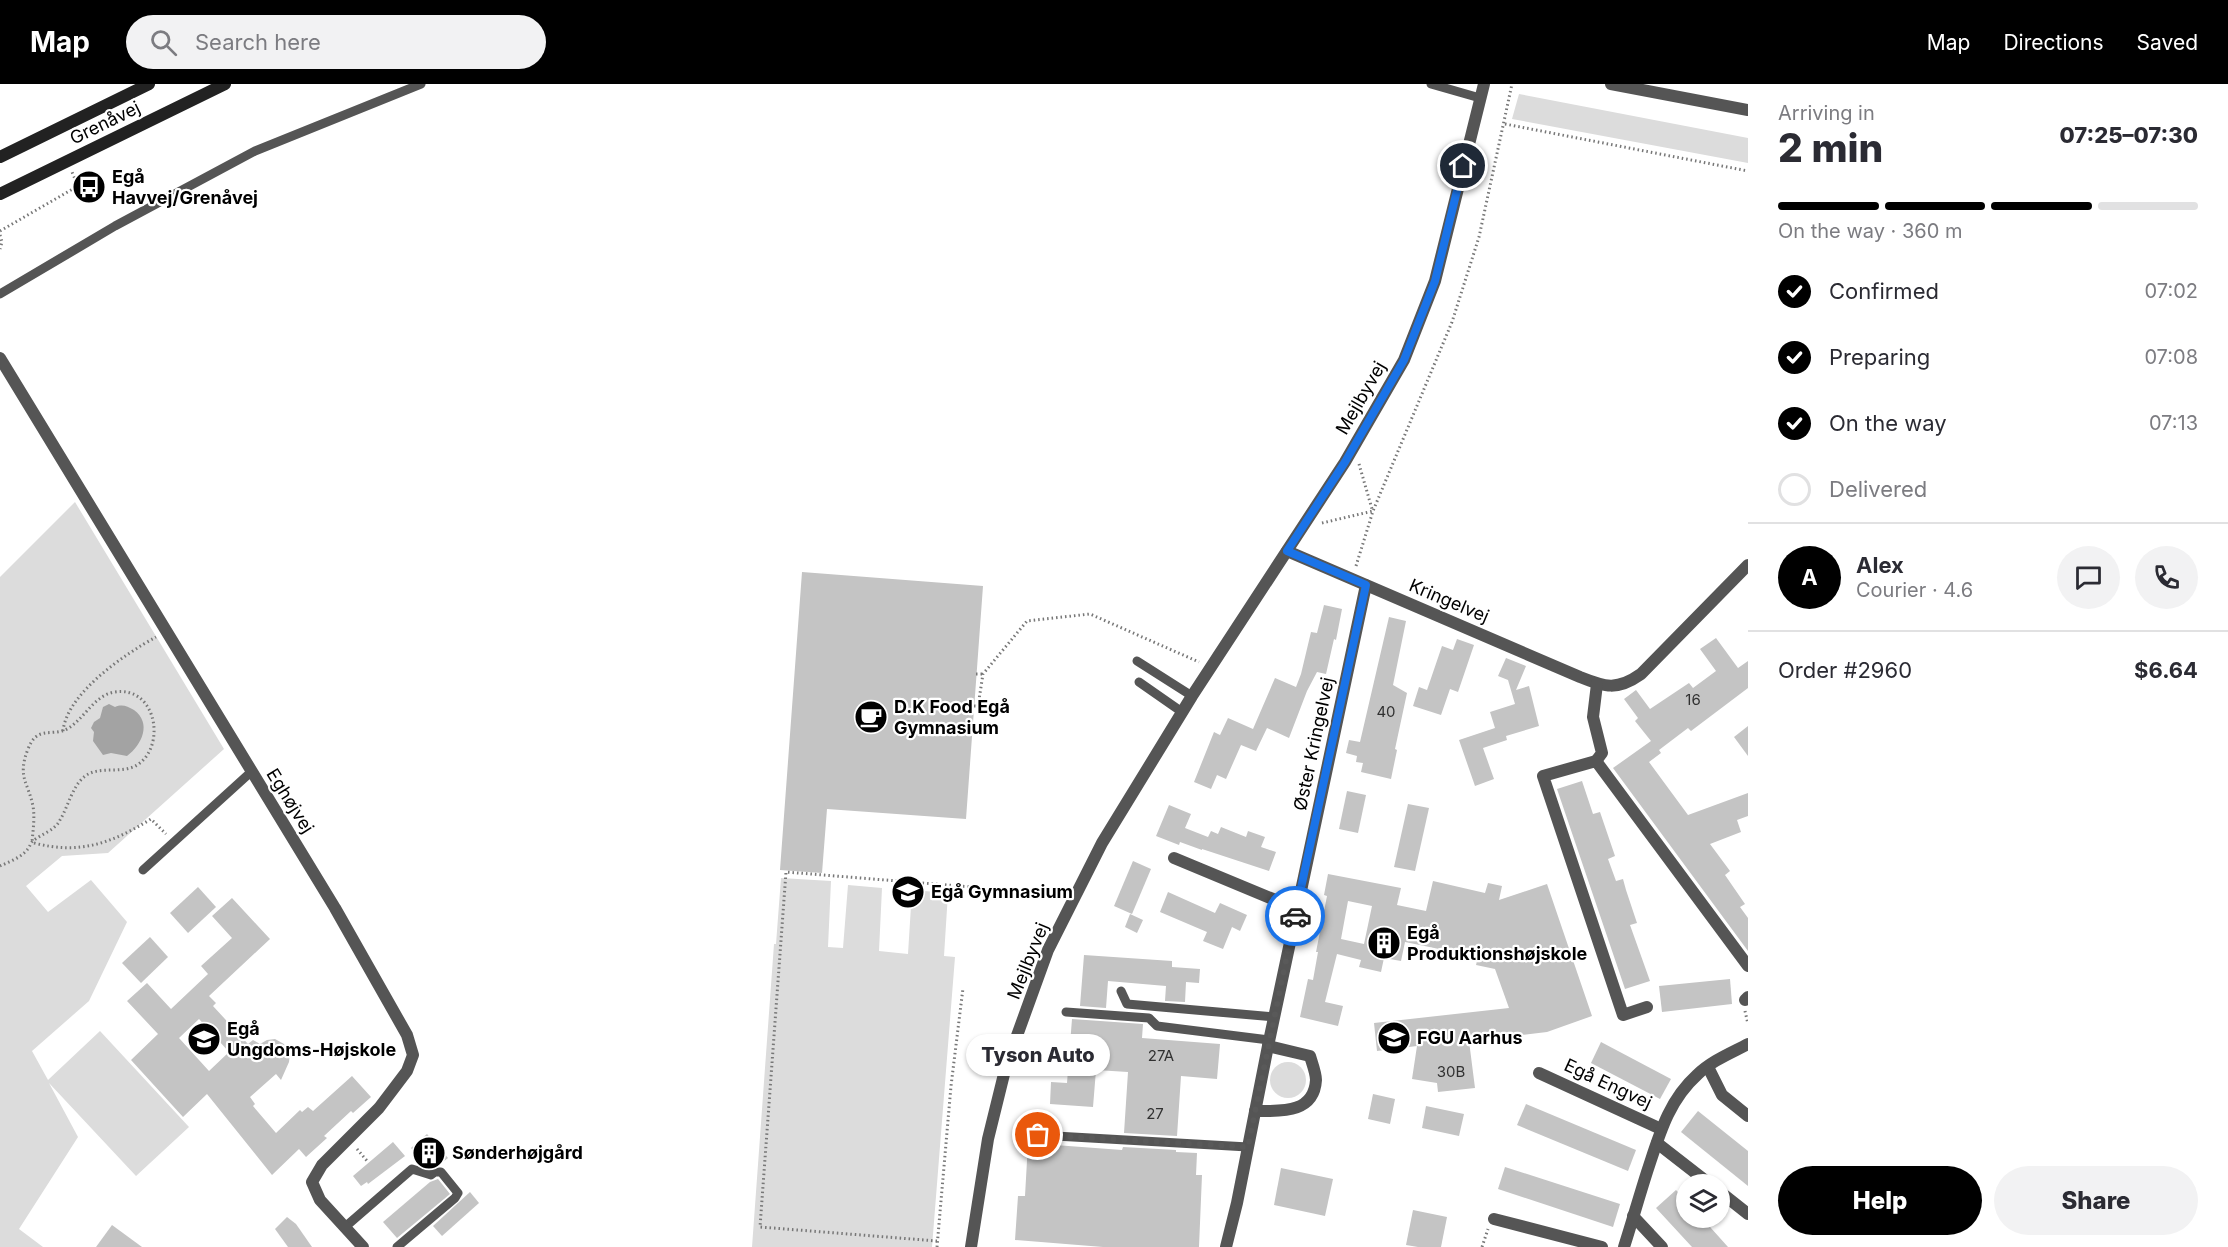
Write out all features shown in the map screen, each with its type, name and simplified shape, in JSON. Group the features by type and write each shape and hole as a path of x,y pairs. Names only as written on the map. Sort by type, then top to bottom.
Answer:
{"main road":[{"name":"Grenåvej","path":"0,157 149,84"},
{"name":"Grenåvej","path":"0,194 225,84"}],"street":[{"name":"Mejlbyvej","path":"971,1247 988,1139 1006,1066 1048,950 1102,843 1192,696 1354,447 1404,360 1435,281 1484,84"},
{"path":"1611,84 1748,110"},
{"name":"Eghøjvej","path":"0,358 335,908 407,1035 413,1055 407,1071 385,1100 322,1165 312,1182 320,1200 363,1247"},
{"name":"Kringelvej","path":"1287,551 1597,684 1607,686 1620,686 1641,674 1748,564"},
{"name":"Øster Kringelvej","path":"1226,1247 1366,585"},
{"path":"1597,684 1593,717 1602,753 1596,761 1543,776 1623,1015 1647,1007"},
{"path":"1596,761 1748,966"},
{"path":"1174,858 1297,909"},
{"path":"1255,1111 1287,1112 1303,1105 1311,1095 1316,1079 1310,1056 1268,1043"},
{"name":"Egå Engvej","path":"1624,1247 1661,1129 1670,1108 1683,1089 1708,1067 1748,1044"},
{"path":"1708,1067 1722,1095 1748,1116"},
{"name":"Egå Engvej","path":"1539,1073 1661,1129"},
{"path":"1657,1143 1697,1174"},
{"path":"1730,1200 1748,1214"},
{"path":"1633,1216 1662,1247"},
{"path":"1494,1219 1602,1247"}],"lane":[{"path":"0,294 115,226 255,151 421,84"},
{"path":"1431,84 1480,98"},
{"path":"1137,661 1192,696"},
{"path":"1139,682 1182,712"},
{"path":"143,870 251,772"},
{"path":"1121,991 1127,1004 1274,1017"},
{"path":"1066,1012 1149,1018 1157,1026 1268,1043"},
{"path":"1038,1135 1248,1147"},
{"path":"345,1227 381,1199 412,1169 431,1175 441,1172 458,1193 397,1247"}],"path":[{"path":"1352,579 1373,511 1452,322 1479,237 1512,84"},
{"path":"1505,124 1748,171"},
{"path":"0,249 2,242 0,233 78,186 67,161"},
{"path":"1354,447 1373,511"},
{"path":"1302,527 1373,511"},
{"path":"994,708 976,706 983,674 1027,621 1090,614 1190,660 1212,666"},
{"path":"63,731 64,721 79,700 112,664 130,651 165,632"},
{"path":"976,674 983,674"},
{"path":"0,866 28,850 32,842 33,804 23,781 26,755 33,740 41,734 63,731 76,723 104,695 129,692 140,697 150,707 154,716 153,738 141,762 128,769 92,772 83,778 76,787 59,824 32,842"},
{"path":"32,842 48,846 77,848 98,845 129,832 151,819 174,842"},
{"path":"937,1241 760,1227 786,872 972,887"},
{"path":"937,1247 951,1086 963,988"},
{"path":"1482,1247 1486,1232 1494,1219"}],"shaded area":[{"path":"1519,94 1748,138 1748,163 1512,119"},
{"path":"75,502 224,749 108,853 62,856 26,886 48,912 91,880 127,922 89,1001 32,1051 48,1080 100,1031 189,1127 136,1176 49,1083 78,1137 19,1229 43,1247 0,1247 0,577"},
{"path":"109,704 134,710 143,721 141,740 127,756 111,753 103,755 93,741 94,732 91,728 100,718 103,707"},
{"path":"781,878 831,881 828,947 843,948 848,885 882,888 879,951 908,954 912,890 948,893 944,956 955,957 932,1247 752,1247 774,944 776,944"},
{"path":"1288,1062 1301,1067 1306,1080 1301,1093 1288,1098 1275,1093 1270,1080 1275,1067"}],"building":[{"path":"802,572 983,586 966,819 827,809 822,873 780,870"},
{"path":"1324,605 1342,609 1336,640 1334,639 1326,674 1317,672 1289,738 1267,728 1256,751 1241,745 1226,779 1217,775 1211,789 1194,782 1214,732 1220,735 1228,718 1253,729 1275,678 1296,687 1311,632 1317,633"},
{"path":"1389,617 1406,621 1393,685 1407,693 1391,779 1361,772 1363,763 1356,762 1357,756 1346,753 1349,740 1360,742"},
{"path":"1716,638 1738,668 1748,661 1748,688 1691,731 1688,728 1659,750 1661,753 1649,762 1688,815 1748,793 1748,816 1737,820 1741,832 1710,844 1730,871 1725,875 1745,904 1740,907 1748,918 1748,951 1613,768 1651,741 1635,721 1638,718 1624,699 1636,690 1650,709 1689,683 1693,688 1716,671 1700,649"},
{"path":"1457,639 1474,645 1458,692 1450,689 1441,715 1413,706 1419,687 1427,690 1442,646 1453,650"},
{"path":"1506,658 1526,666 1516,690 1529,686 1539,726 1506,736 1507,740 1483,748 1494,779 1475,786 1459,740 1495,728 1490,712 1515,704 1508,680 1498,676"},
{"path":"1748,726 1748,756 1734,737"},
{"path":"1582,781 1593,814 1600,812 1615,856 1608,859 1616,881 1623,879 1637,923 1630,925 1650,981 1625,989 1557,789"},
{"path":"1347,791 1366,795 1358,833 1339,829"},
{"path":"1408,804 1429,808 1415,871 1394,867"},
{"path":"1169,805 1191,814 1185,828 1208,837 1211,831 1218,834 1221,827 1246,837 1248,831 1265,837 1261,847 1276,852 1269,871 1156,836"},
{"path":"1133,861 1151,869 1132,914 1114,906"},
{"path":"1328,874 1401,888 1397,905 1426,911 1433,881 1485,893 1488,883 1502,886 1499,900 1547,884 1592,1016 1547,1032 1469,1041 1475,1088 1438,1092 1437,1083 1412,1079 1417,1046 1377,1051 1374,1023 1509,1008 1495,969 1476,965 1478,957 1405,942 1401,961 1384,958 1381,972 1359,967 1361,960 1337,954 1325,1002 1343,1006 1338,1026 1300,1017 1308,979 1313,980 1327,896 1324,895","holes":["1348,901 1372,906 1364,944 1341,939"]},
{"path":"198,887 216,907 188,933 170,913"},
{"path":"1168,892 1215,913 1220,903 1247,915 1240,931 1232,927 1223,949 1203,941 1207,932 1160,912"},
{"path":"232,898 270,939 209,996 216,1003 213,1006 248,1044 253,1040 260,1044 275,1039 284,1044 290,1053 289,1062 281,1080 276,1074 250,1097 255,1104 253,1106 276,1133 300,1110 302,1112 308,1107 313,1111 352,1076 371,1097 353,1113 351,1111 324,1136 327,1138 306,1157 299,1149 272,1175 207,1094 183,1117 131,1060 158,1034 127,1001 147,983 171,1009 208,974 201,966 232,938 212,916","holes":["199,1019 229,1052 209,1071 179,1038"]},
{"path":"1130,914 1143,920 1137,933 1125,927"},
{"path":"150,937 168,957 141,983 122,963"},
{"path":"1084,955 1172,961 1172,967 1200,969 1199,983 1186,982 1185,1002 1165,1001 1166,986 1108,981 1106,1008 1080,1006"},
{"path":"1730,979 1732,1004 1662,1012 1659,986"},
{"path":"1072,1019 1143,1024 1142,1038 1220,1044 1217,1079 1181,1076 1177,1136 1124,1133 1128,1072 1096,1070 1093,1107 1050,1104 1051,1082 1067,1083"},
{"path":"1601,1042 1671,1079 1660,1099 1591,1063"},
{"path":"1373,1094 1395,1099 1390,1124 1368,1119"},
{"path":"1526,1104 1636,1150 1628,1171 1517,1125"},
{"path":"1426,1106 1464,1114 1459,1136 1422,1128"},
{"path":"1698,1111 1748,1151 1748,1186 1681,1132"},
{"name":"Sønderhøjgård","path":"427,1134 448,1158 430,1168 411,1148"},
{"path":"393,1142 405,1156 368,1184 367,1182 361,1186 353,1176"},
{"path":"1028,1143 1197,1153 1196,1175 1202,1175 1199,1247 1103,1247 1015,1240 1018,1196 1025,1196"},
{"path":"1505,1167 1620,1204 1613,1227 1498,1189"},
{"path":"1281,1168 1333,1179 1325,1216 1274,1205"},
{"path":"438,1179 450,1194 397,1238 383,1222 430,1182"},
{"path":"1676,1190 1676,1228 1711,1228 1728,1247 1692,1247 1656,1208"},
{"path":"470,1192 479,1203 442,1236 433,1226"},
{"path":"1413,1210 1447,1217 1441,1247 1406,1245"},
{"path":"287,1217 296,1224 312,1247 288,1247 275,1229"},
{"path":"112,1225 142,1247 96,1247"}],"way so far":[{"path":"1038,1135 1248,1147 1295,916"}],"place":[{"name":"Egå Havvej/Grenåvej","path":"89,187"},
{"name":"D.K Food Egå Gymnasium","path":"871,717"},
{"name":"Egå Gymnasium","path":"908,892"},
{"name":"Egå Produktionshøjskole","path":"1384,943"},
{"name":"FGU Aarhus","path":"1394,1038"},
{"name":"Egå Ungdoms-Højskole","path":"204,1039"},
{"name":"Tyson Auto","path":"1038,1135"},
{"name":"Sønderhøjgård","path":"429,1153"}],"route":[{"path":"1295,916 1366,585 1287,551 1345,462 1404,360 1435,281 1463,166"}]}
